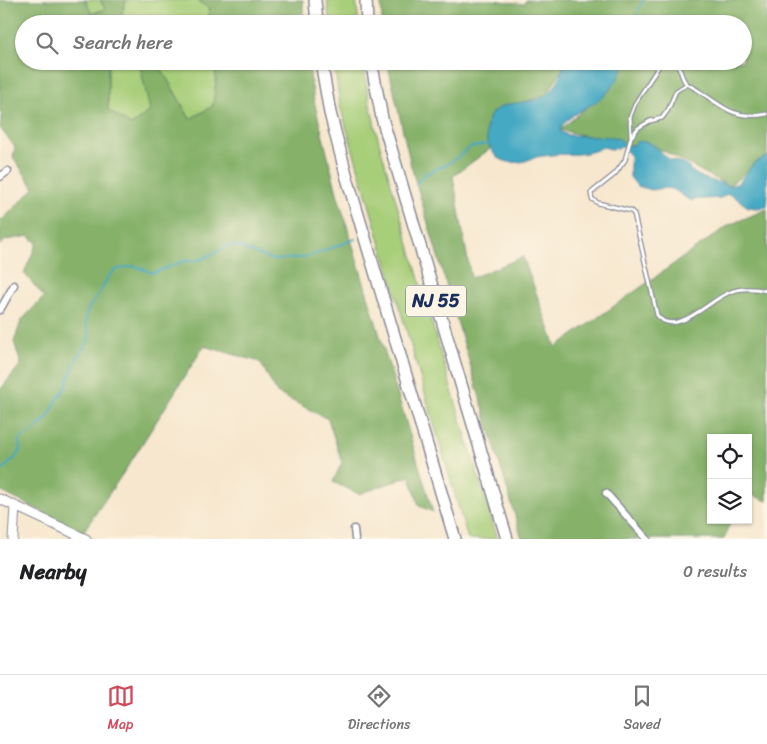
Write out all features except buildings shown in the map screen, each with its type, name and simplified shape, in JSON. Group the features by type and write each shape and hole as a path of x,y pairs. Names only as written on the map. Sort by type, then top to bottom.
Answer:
{"highway":[{"path":"315,0 316,15"},
{"path":"366,0 367,15"},
{"name":"NJ 55","path":"323,70 330,113 347,178 454,539"},
{"name":"NJ 55","path":"373,70 382,118 507,539"}],"main road":[{"path":"1,499 86,539"},
{"path":"13,539 15,506"}],"street":[{"path":"0,177 8,171"},
{"path":"0,310 14,285"},
{"path":"606,493 647,539"},
{"path":"354,529 355,539"}],"lane":[{"path":"656,70 636,102 630,117 631,137 625,160 615,174 591,193 592,199 598,203 631,211 634,214 657,315 668,324 683,320 718,297 742,288 767,291"},
{"path":"681,70 686,84 736,114 743,116 767,114"},
{"path":"631,137 638,128 650,121 662,118 668,110 676,91 686,84"}],"green space":[{"path":"0,0 85,0 92,14 105,9 100,0 126,0 122,15 15,15 15,70 108,70 108,110 131,125 150,111 141,70 162,70 190,119 213,106 216,80 215,70 309,70 314,101 337,193 433,512 419,506 410,476 359,494 333,482 342,462 328,419 277,393 260,362 204,346 130,463 83,532 0,491 0,390 21,364 14,342 21,321 44,297 24,273 37,243 29,236 6,240 0,245 0,218 2,220 34,188 13,157 15,147 0,128 2,115 0,112"},
{"path":"85,0 100,0 105,9 91,14"},
{"path":"126,0 197,0 208,8 209,15 122,15"},
{"path":"197,0 303,0 303,15 209,15 208,8"},
{"path":"327,0 356,0 358,15 329,15"},
{"path":"381,0 493,0 524,4 526,0 767,0 767,157 761,159 729,186 647,142 630,146 560,130 614,83 618,70 752,70 752,15 382,15"},
{"path":"108,70 141,70 151,111 131,126 108,110"},
{"path":"162,70 215,70 216,80 213,106 190,119"},
{"path":"335,70 364,70 370,106 381,150 451,389 498,539 468,539 340,106"},
{"path":"389,70 562,70 547,95 492,112 490,149 453,176 471,278 523,257 556,347 729,225 767,209 767,501 752,495 752,434 707,434 707,524 730,524 724,539 602,539 599,537 594,539 522,539 411,166"}],"water":[{"path":"563,70 622,70 609,91 569,119 561,127 561,132 568,135 614,137 631,145 634,145 636,142 646,142 655,146 669,159 682,163 700,176 729,186 737,184 753,164 767,156 767,207 748,207 732,195 727,194 721,198 689,200 673,189 652,190 637,186 630,177 630,155 623,147 611,149 603,147 584,153 540,156 519,162 504,161 496,156 489,144 486,131 492,113 506,105 541,98 548,94 557,83"}],"waterway":[{"path":"639,10 643,0"},
{"path":"416,184 425,174 448,164 471,147 489,144"},
{"path":"0,472 20,451 19,441 21,438 35,430 48,417 65,389 75,361 88,342 89,335 85,318 88,309 107,278 115,270 134,266 153,273 184,261 200,260 229,246 236,246 273,260 299,258 310,256 355,239"}]}
